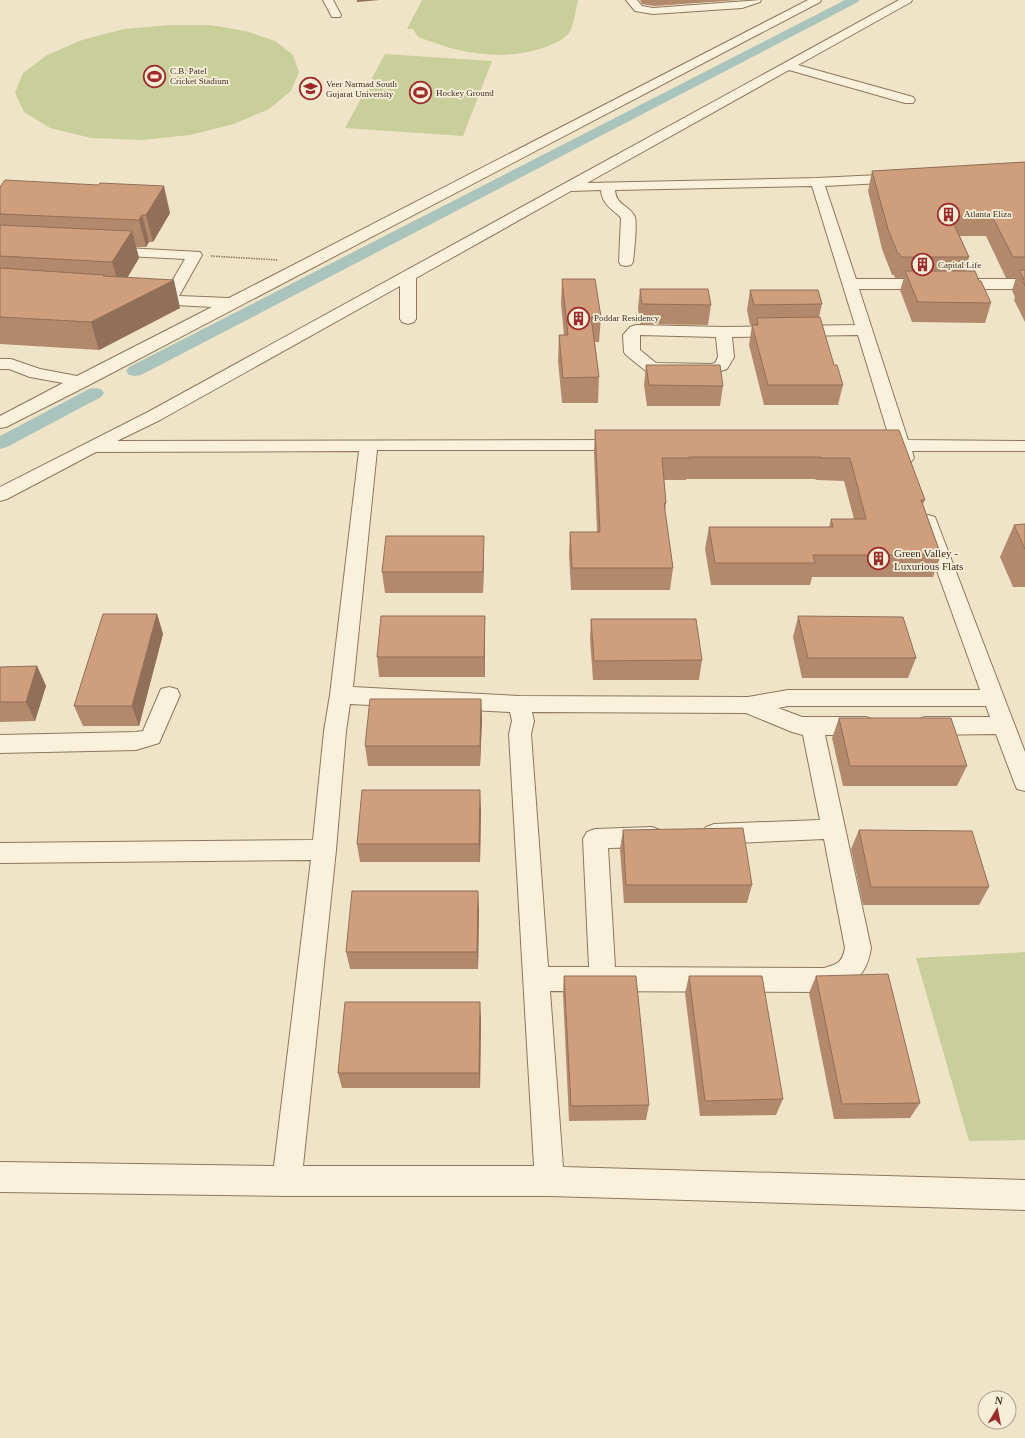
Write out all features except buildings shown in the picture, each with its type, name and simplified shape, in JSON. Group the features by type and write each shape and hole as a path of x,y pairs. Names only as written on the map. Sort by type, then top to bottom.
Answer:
{"street":[{"path":"328,0 336,15"},
{"path":"631,0 639,9 654,11 742,4 756,0"},
{"path":"0,423 816,0"},
{"path":"0,495 154,416 907,0"},
{"path":"788,66 909,100"},
{"path":"569,187 817,182 909,177"},
{"path":"817,182 900,445 911,474"},
{"path":"608,187 610,199 616,206 626,213 628,218 626,262"},
{"path":"94,251 195,255 169,299"},
{"path":"408,276 408,319"},
{"path":"850,284 1025,284"},
{"path":"146,298 231,304"},
{"path":"724,332 726,358 721,366 712,369 652,368 632,352 631,335 636,330 724,332 864,330"},
{"path":"0,364 11,364 36,373 81,382"},
{"path":"0,376 36,373"},
{"path":"90,448 369,445 639,445"},
{"path":"287,1181 324,850 335,731 341,695 369,445"},
{"path":"853,445 1025,446"},
{"path":"922,504 1025,782"},
{"path":"0,744 136,741 151,737 169,695"},
{"path":"341,695 519,704 748,705 788,698 994,698"},
{"path":"519,704 523,721 520,734 549,1180"},
{"path":"748,705 800,726 1004,725"},
{"path":"536,979 824,980 844,974 856,962 858,948 812,726"},
{"path":"603,979 595,839 833,829"},
{"path":"0,853 324,850"},
{"path":"0,1177 287,1181 549,1180 1025,1195"}],"path":[{"path":"195,255 312,261"}],"green space":[{"path":"422,0 578,0 571,30 562,39 546,47 529,52 497,55 466,52 450,48 418,37 413,29 407,29"},
{"path":"169,25 210,25 246,31 275,41 293,55 299,72 291,91 269,109 234,124 190,135 142,140 91,138 50,128 24,112 15,93 23,73 47,55 82,40 124,29"},
{"path":"385,54 492,61 463,136 345,128"},
{"path":"1025,952 1025,1140 969,1141 916,958"}],"waterway":[{"path":"135,371 854,0"},
{"path":"0,443 95,393"}],"place":[{"name":"C.B. Patel Cricket Stadium","path":"155,76"},
{"name":"Veer Narmad South Gujarat University","path":"310,89"},
{"name":"Hockey Ground","path":"421,93"},
{"name":"Atlanta Eliza","path":"949,214"},
{"name":"Capital Life","path":"923,265"},
{"name":"Poddar Residency","path":"579,318"},
{"name":"Green Valley - Luxurious Flats","path":"878,559"}]}
